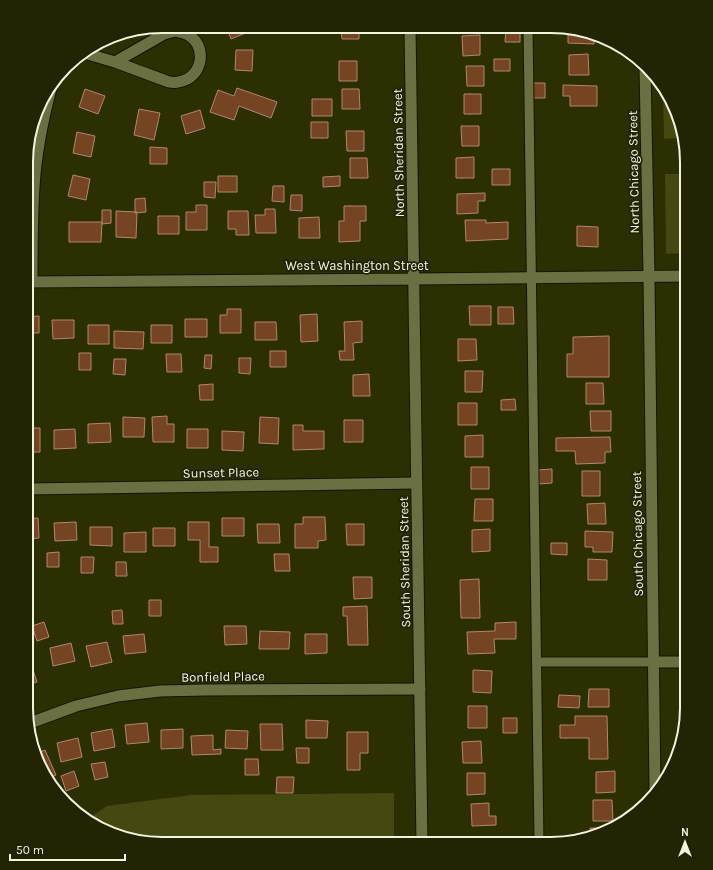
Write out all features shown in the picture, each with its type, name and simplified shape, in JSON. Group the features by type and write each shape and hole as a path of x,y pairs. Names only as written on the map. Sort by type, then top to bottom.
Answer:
{"street":[{"path":"115,62 168,33"},
{"path":"91,55 115,62 169,82 187,80 194,74 199,66 201,53 198,44 192,37 186,33"},
{"name":"North Sheridan Street","path":"410,33 414,279"},
{"name":"North Chicago Street","path":"645,74 648,276"},
{"path":"33,204 38,150 46,106"},
{"name":"South Chicago Street","path":"648,276 655,783"},
{"name":"West Washington Street","path":"33,282 680,276"},
{"name":"South Sheridan Street","path":"414,279 422,837"},
{"name":"Sunset Place","path":"33,489 416,484"},
{"path":"653,662 680,662"},
{"name":"Bonfield Place","path":"34,721 76,706 118,696 160,691 420,689"}],"lane":[{"path":"528,33 539,837"},
{"path":"537,662 653,662"}],"shaded area":[{"path":"663,98 676,129 678,138 664,139"},
{"path":"665,174 680,174 680,253 666,254"},
{"path":"394,793 394,837 154,837 137,835 121,830 105,824 92,816 107,806 191,795"}],"building":[{"path":"229,33 246,33 231,39"},
{"path":"342,33 359,33 359,39 342,39"},
{"path":"506,33 520,33 520,42 505,42"},
{"path":"568,34 594,41 594,44 568,43"},
{"path":"480,35 480,55 463,56 462,36"},
{"path":"236,50 253,50 252,71 235,70"},
{"path":"588,54 589,75 569,75 569,55"},
{"path":"494,59 510,59 510,71 494,71"},
{"path":"339,61 357,61 357,81 339,81"},
{"path":"466,66 484,66 484,86 467,86"},
{"path":"533,83 545,83 545,98 533,98"},
{"path":"563,85 597,86 597,106 570,106 570,96 563,96"},
{"path":"237,88 277,102 271,118 239,106 234,120 210,112 218,90 234,96"},
{"path":"85,89 105,96 98,114 79,107"},
{"path":"342,89 359,89 360,109 342,109"},
{"path":"464,94 481,94 481,114 464,114"},
{"path":"312,99 332,99 332,116 312,116"},
{"path":"139,109 160,113 154,140 134,135"},
{"path":"200,110 205,128 186,134 181,116"},
{"path":"311,122 328,122 328,138 311,138"},
{"path":"461,126 479,126 479,146 462,146"},
{"path":"346,131 364,131 364,151 347,151"},
{"path":"77,132 95,136 91,157 73,153"},
{"path":"150,147 167,148 167,164 150,164"},
{"path":"474,157 474,178 456,178 456,158"},
{"path":"350,158 367,158 368,178 350,178"},
{"path":"492,169 510,169 510,185 492,185"},
{"path":"73,175 90,179 86,200 68,196"},
{"path":"218,176 237,176 237,192 218,192"},
{"path":"340,176 340,186 323,187 323,177"},
{"path":"204,182 216,182 215,198 204,197"},
{"path":"273,186 284,186 284,202 272,201"},
{"path":"485,193 485,201 478,201 478,213 457,214 457,194"},
{"path":"291,195 302,195 302,211 290,210"},
{"path":"145,198 146,212 135,213 135,199"},
{"path":"196,205 207,205 207,230 186,230 186,212 196,212"},
{"path":"344,206 366,206 366,221 360,221 360,241 339,242 339,221 344,221"},
{"path":"265,209 275,209 276,233 256,233 255,215 265,215"},
{"path":"102,210 111,210 111,223 102,224"},
{"path":"116,211 137,212 136,238 116,237"},
{"path":"228,211 248,211 249,235 236,235 236,229 228,229"},
{"path":"158,216 179,216 179,234 158,234"},
{"path":"319,217 320,238 299,238 299,218"},
{"path":"465,220 486,220 486,223 508,222 508,239 466,241"},
{"path":"69,222 102,222 101,242 69,242"},
{"path":"577,226 598,227 598,247 577,246"},
{"path":"469,306 491,306 491,325 470,325"},
{"path":"498,307 513,307 514,324 498,324"},
{"path":"227,309 241,309 241,333 220,333 220,315 227,315"},
{"path":"317,314 318,341 301,342 300,315"},
{"path":"33,316 39,316 39,333 33,333"},
{"path":"185,319 207,319 207,337 185,337"},
{"path":"52,320 74,320 74,338 53,339"},
{"path":"362,321 362,342 353,343 354,360 340,360 339,351 345,351 344,322"},
{"path":"255,322 276,322 277,340 255,340"},
{"path":"88,325 109,325 109,344 88,344"},
{"path":"151,325 172,325 172,343 151,343"},
{"path":"114,331 144,332 143,349 114,348"},
{"path":"609,336 609,377 567,377 567,354 573,354 573,337"},
{"path":"458,339 476,339 477,360 458,361"},
{"path":"270,351 286,351 286,367 270,367"},
{"path":"79,353 91,353 91,370 79,370"},
{"path":"166,354 181,354 182,372 167,372"},
{"path":"205,355 212,355 211,369 204,368"},
{"path":"239,358 251,358 250,374 239,373"},
{"path":"114,359 126,359 125,375 113,374"},
{"path":"465,371 483,371 482,392 465,392"},
{"path":"369,374 370,396 353,396 353,375"},
{"path":"586,383 603,383 604,404 586,404"},
{"path":"213,384 213,400 200,400 199,385"},
{"path":"515,399 516,410 501,410 501,400"},
{"path":"458,403 477,403 477,425 458,425"},
{"path":"590,411 611,411 611,431 591,431"},
{"path":"167,416 167,424 174,424 174,442 153,442 152,417"},
{"path":"123,417 145,418 144,437 123,437"},
{"path":"260,417 279,418 278,444 259,443"},
{"path":"344,420 363,420 363,442 344,442"},
{"path":"110,423 111,442 88,443 88,424"},
{"path":"293,425 303,425 303,431 324,431 324,449 293,450"},
{"path":"33,428 40,428 40,452 33,452"},
{"path":"75,429 76,448 54,449 54,430"},
{"path":"187,429 208,429 208,448 187,448"},
{"path":"222,431 244,432 243,451 222,450"},
{"path":"483,435 483,457 465,457 465,436"},
{"path":"610,437 611,452 605,452 605,463 576,464 575,451 556,451 556,438"},
{"path":"471,467 489,467 489,489 471,489"},
{"path":"552,469 552,483 539,484 538,470"},
{"path":"582,471 600,471 600,496 582,496"},
{"path":"475,499 493,499 493,521 474,521"},
{"path":"605,503 606,524 588,524 587,504"},
{"path":"303,517 325,517 326,540 318,541 318,548 295,548 295,524 303,524"},
{"path":"33,518 38,518 39,538 33,538"},
{"path":"222,518 244,518 244,536 222,536"},
{"path":"76,522 77,540 55,541 54,523"},
{"path":"188,522 209,522 209,547 218,547 218,562 200,562 200,540 188,540"},
{"path":"257,524 279,524 280,543 258,543"},
{"path":"346,524 364,524 364,545 347,545"},
{"path":"90,527 112,527 112,546 90,545"},
{"path":"153,528 175,528 175,546 153,546"},
{"path":"490,529 490,551 472,552 472,530"},
{"path":"585,531 613,532 612,552 593,552 593,547 585,547"},
{"path":"146,532 146,552 124,552 124,533"},
{"path":"551,543 567,543 567,555 551,554"},
{"path":"59,552 59,567 47,567 47,553"},
{"path":"274,554 289,554 290,571 275,571"},
{"path":"81,557 94,557 93,573 81,573"},
{"path":"588,559 607,560 607,580 588,580"},
{"path":"116,562 126,562 127,576 116,576"},
{"path":"353,577 372,577 372,598 354,599"},
{"path":"479,579 480,618 461,618 460,580"},
{"path":"149,600 161,600 161,616 149,616"},
{"path":"367,606 368,645 348,645 347,616 343,616 343,607"},
{"path":"122,610 123,624 113,624 112,611"},
{"path":"44,622 49,637 37,641 33,626"},
{"path":"516,622 516,639 494,639 495,653 468,654 467,632 495,631 495,623"},
{"path":"224,626 246,626 247,644 225,645"},
{"path":"260,631 290,632 289,649 259,649"},
{"path":"144,634 146,652 125,654 123,636"},
{"path":"305,634 327,634 327,653 305,654"},
{"path":"107,642 112,662 91,667 86,646"},
{"path":"71,643 75,661 53,666 50,648"},
{"path":"33,670 37,682 33,683"},
{"path":"473,670 492,671 491,693 473,692"},
{"path":"589,689 609,689 609,707 588,707"},
{"path":"559,695 580,696 579,708 558,707"},
{"path":"468,706 487,706 487,728 468,728"},
{"path":"575,716 607,716 608,759 589,759 589,738 560,738 560,725 575,725"},
{"path":"503,718 517,718 517,733 503,733"},
{"path":"306,720 328,721 327,738 306,738"},
{"path":"147,723 149,742 127,744 125,725"},
{"path":"260,724 282,724 283,750 261,750"},
{"path":"112,729 115,747 94,751 91,733"},
{"path":"183,729 183,748 161,749 161,730"},
{"path":"226,730 248,731 247,749 225,748"},
{"path":"347,732 368,732 368,753 360,753 360,770 347,770"},
{"path":"213,735 213,750 221,749 221,754 192,755 191,736"},
{"path":"78,738 82,757 61,762 57,743"},
{"path":"481,741 482,763 463,763 462,742"},
{"path":"296,748 309,748 309,763 297,763"},
{"path":"45,750 56,775 53,776 50,772 41,752"},
{"path":"245,759 258,759 259,775 245,775"},
{"path":"105,762 108,777 95,780 91,764"},
{"path":"74,771 79,786 66,791 61,776"},
{"path":"615,771 615,792 596,793 596,772"},
{"path":"467,773 485,773 485,794 467,795"},
{"path":"277,777 294,777 293,793 276,793"},
{"path":"593,800 612,800 613,821 593,821"},
{"path":"489,803 489,816 496,816 496,825 472,826 471,804"}]}
